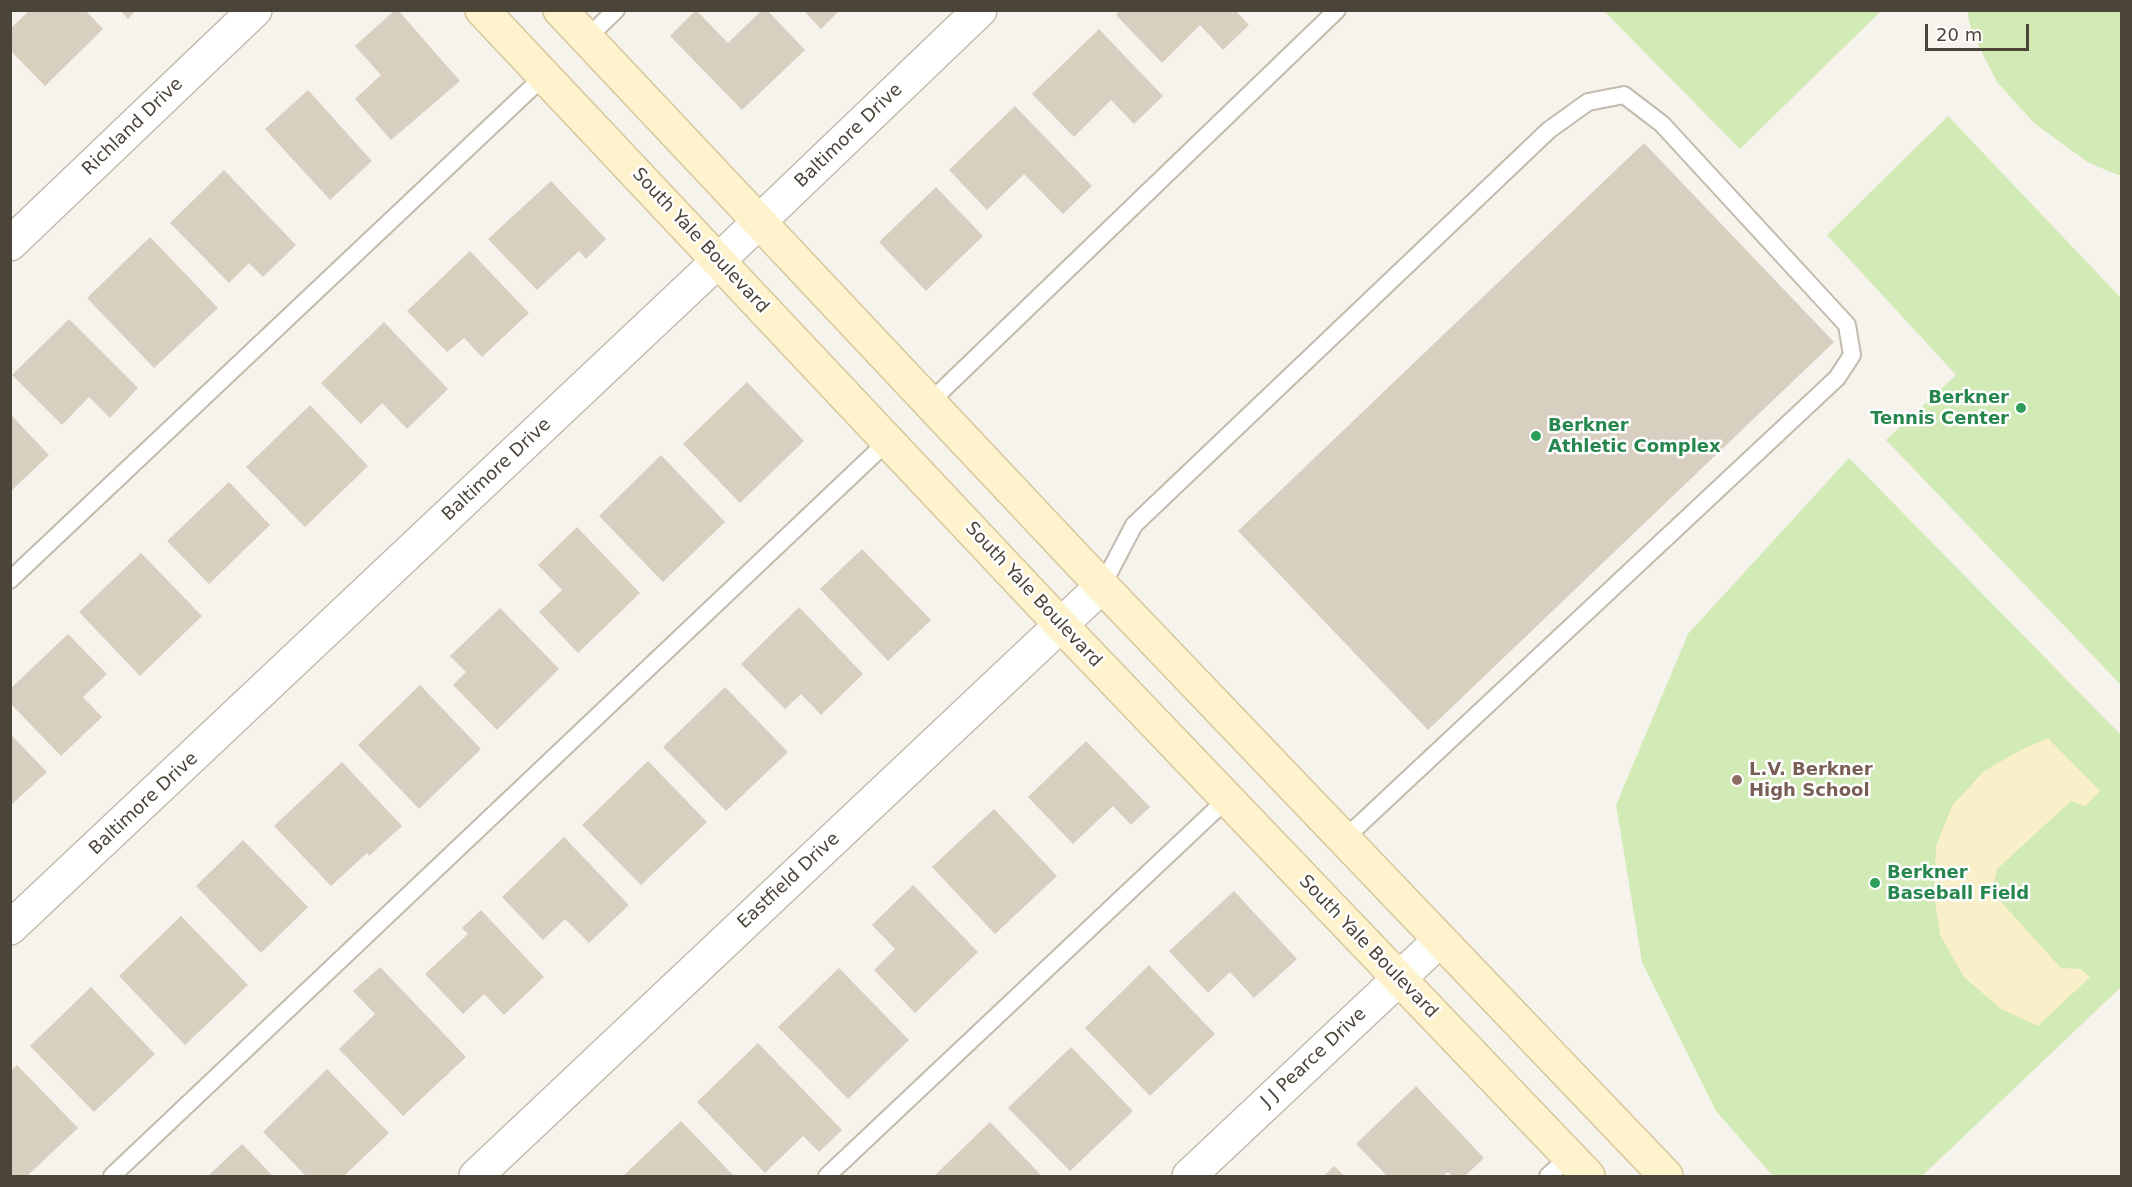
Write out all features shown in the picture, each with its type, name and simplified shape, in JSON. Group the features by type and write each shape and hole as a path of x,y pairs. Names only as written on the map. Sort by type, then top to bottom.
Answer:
{"street":[{"name":"Richland Drive","path":"10,244 255,10"},
{"name":"South Yale Boulevard","path":"482,10 1398,979 1568,1170"},
{"path":"560,10 1102,586 1666,1176"},
{"name":"Baltimore Drive","path":"10,928 99,847 760,222 980,10"},
{"name":"Eastfield Drive","path":"476,1176 1102,586"},
{"name":"J J Pearce Drive","path":"1189,1176 1440,940"}],"lane":[{"path":"587,38 616,10"},
{"path":"930,402 1337,10"},
{"path":"10,580 544,76"},
{"path":"1102,586 1134,525 1549,130 1588,102 1624,96 1662,124 1847,325 1852,355 1837,378 1344,839"},
{"path":"112,1176 888,441"},
{"path":"827,1176 1227,799"}],"green space":[{"path":"1604,11 1881,11 1740,149"},
{"path":"1967,11 2121,11 2121,176 2089,163 2034,123 1997,82 1972,33"},
{"name":"Berkner Tennis Center","path":"1948,116 2121,298 2121,685 1886,440 1956,375 1827,235"},
{"name":"Berkner Baseball Field","path":"1849,458 2121,735 2121,987 1922,1176 1773,1176 1716,1111 1642,962 1616,805 1688,634"}],"sand":[{"path":"2048,738 2100,791 2085,806 2071,801 1997,869 1992,892 2061,968 2081,969 2090,977 2038,1026 2001,1009 1964,977 1940,935 1934,895 1936,846 1952,806 1984,771"}],"building":[{"path":"30,10 85,10 103,29 45,86 10,50 10,29"},
{"path":"120,10 136,10 128,19"},
{"path":"395,10 398,10 460,81 391,140 355,99 381,75 355,46"},
{"path":"696,10 728,43 762,10 767,10 805,50 742,110 670,36"},
{"path":"803,10 840,10 821,29"},
{"path":"1120,10 1235,10 1249,25 1223,50 1200,25 1162,63 1116,15"},
{"path":"1099,29 1163,96 1134,124 1111,100 1074,137 1032,94"},
{"path":"308,90 372,161 330,200 265,129"},
{"path":"1015,106 1092,186 1063,214 1024,174 987,210 949,170"},
{"name":"Berkner Athletic Complex","path":"1644,143 1834,342 1428,730 1238,531"},
{"path":"224,170 296,245 263,277 249,263 229,283 170,223"},
{"path":"551,181 606,239 586,259 579,251 537,290 488,239"},
{"path":"936,187 983,236 926,291 879,242"},
{"path":"150,237 218,308 154,368 87,298"},
{"path":"470,251 529,313 482,357 464,338 447,352 407,311"},
{"path":"69,319 138,388 110,418 89,397 62,425 12,375"},
{"path":"384,322 448,389 407,429 382,403 361,424 321,383"},
{"path":"747,382 804,441 740,503 683,444"},
{"path":"310,405 368,466 305,527 246,467"},
{"path":"10,414 49,455 10,492"},
{"path":"661,455 725,522 663,582 599,516"},
{"path":"229,482 270,525 209,584 167,541"},
{"path":"577,527 640,593 578,653 539,612 562,590 538,565"},
{"path":"862,549 931,620 888,661 820,589"},
{"path":"141,553 202,616 140,676 79,612"},
{"path":"799,607 863,674 821,715 801,694 785,709 741,664"},
{"path":"500,608 559,669 497,730 453,685 466,672 450,656"},
{"path":"68,634 107,674 83,697 102,717 61,756 10,703 10,689"},
{"path":"420,685 481,749 419,809 358,745"},
{"path":"725,687 788,752 726,811 663,747"},
{"path":"10,734 47,772 10,806"},
{"path":"1086,741 1150,807 1131,825 1113,806 1073,844 1028,797"},
{"path":"648,761 707,822 641,885 582,825"},
{"path":"342,762 402,826 369,856 367,853 331,886 274,826"},
{"path":"994,809 1057,876 995,934 932,867"},
{"path":"564,837 629,905 589,943 565,919 543,940 502,897"},
{"path":"243,840 308,907 261,953 196,886"},
{"path":"913,885 978,952 915,1013 874,970 895,949 872,925"},
{"path":"1234,891 1297,959 1254,998 1230,972 1208,993 1169,951"},
{"path":"481,910 544,977 504,1015 484,994 463,1014 425,974 468,934 462,928"},
{"path":"181,916 248,985 185,1045 119,976"},
{"path":"1149,965 1215,1034 1150,1096 1085,1028"},
{"path":"380,967 466,1057 403,1116 339,1049 375,1014 353,991"},
{"path":"839,968 909,1040 848,1099 778,1027"},
{"path":"91,987 155,1054 94,1112 30,1046"},
{"path":"758,1043 842,1130 819,1152 803,1136 765,1173 697,1102"},
{"path":"1071,1047 1133,1111 1070,1171 1008,1108"},
{"path":"17,1065 78,1128 27,1176 10,1176 10,1071"},
{"path":"327,1069 389,1133 344,1176 306,1176 263,1132"},
{"path":"1416,1086 1484,1158 1465,1176 1452,1176 1448,1172 1443,1176 1387,1176 1356,1144"},
{"path":"681,1121 734,1176 623,1176"},
{"path":"990,1122 1042,1176 934,1176"},
{"path":"242,1144 273,1176 208,1176"},
{"path":"1334,1166 1345,1176 1324,1176"}],"place":[{"name":"Berkner Tennis Center","path":"2021,408"},
{"name":"Berkner Athletic Complex","path":"1536,436"},
{"name":"L.V. Berkner High School","path":"1737,780"},
{"name":"Berkner Baseball Field","path":"1875,883"}]}
